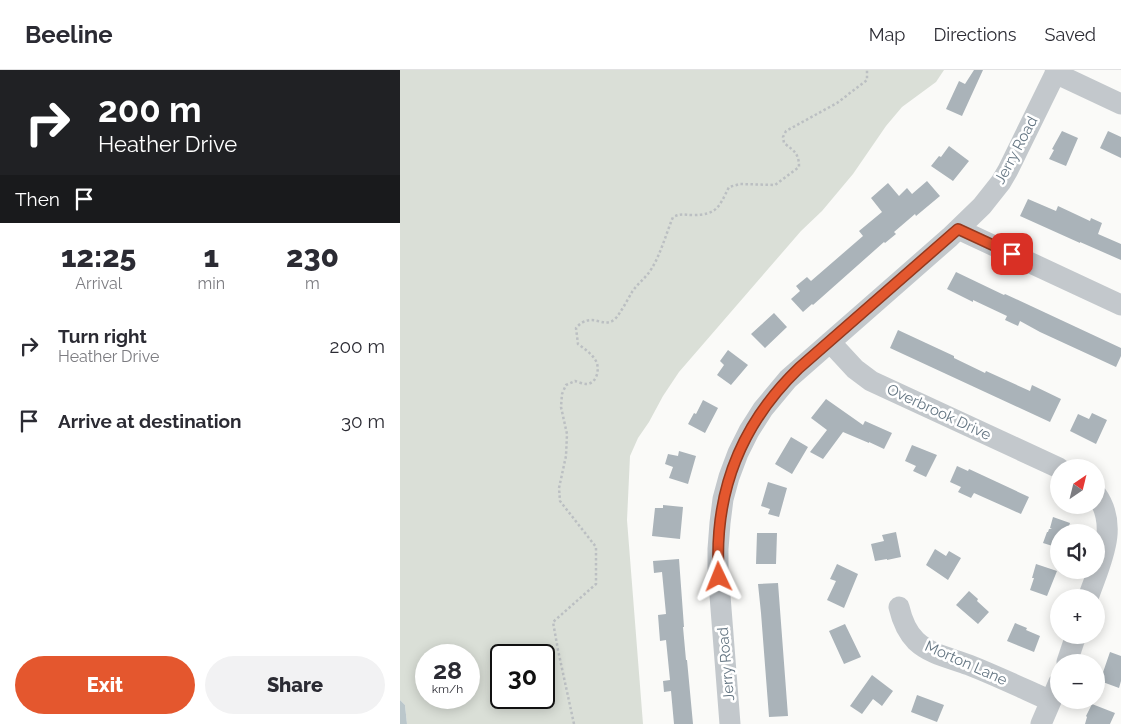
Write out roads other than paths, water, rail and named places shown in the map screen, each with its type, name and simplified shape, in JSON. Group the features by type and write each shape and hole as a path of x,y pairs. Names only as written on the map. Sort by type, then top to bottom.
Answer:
{"street":[{"path":"1056,71 1121,104"},
{"name":"Jerry Road","path":"730,724 718,563 720,523 726,488 738,453 763,409 788,379 982,206 1005,176 1056,71"},
{"path":"958,229 1121,305"},
{"name":"Overbrook Drive","path":"830,342 855,369 871,381 1050,464"},
{"path":"1091,589 1104,550 1107,534 1108,523 1105,511"},
{"name":"Morton Lane","path":"899,607 903,621 910,633 918,643 929,650 974,667 1050,690"},
{"path":"1041,724 1050,703"}]}
